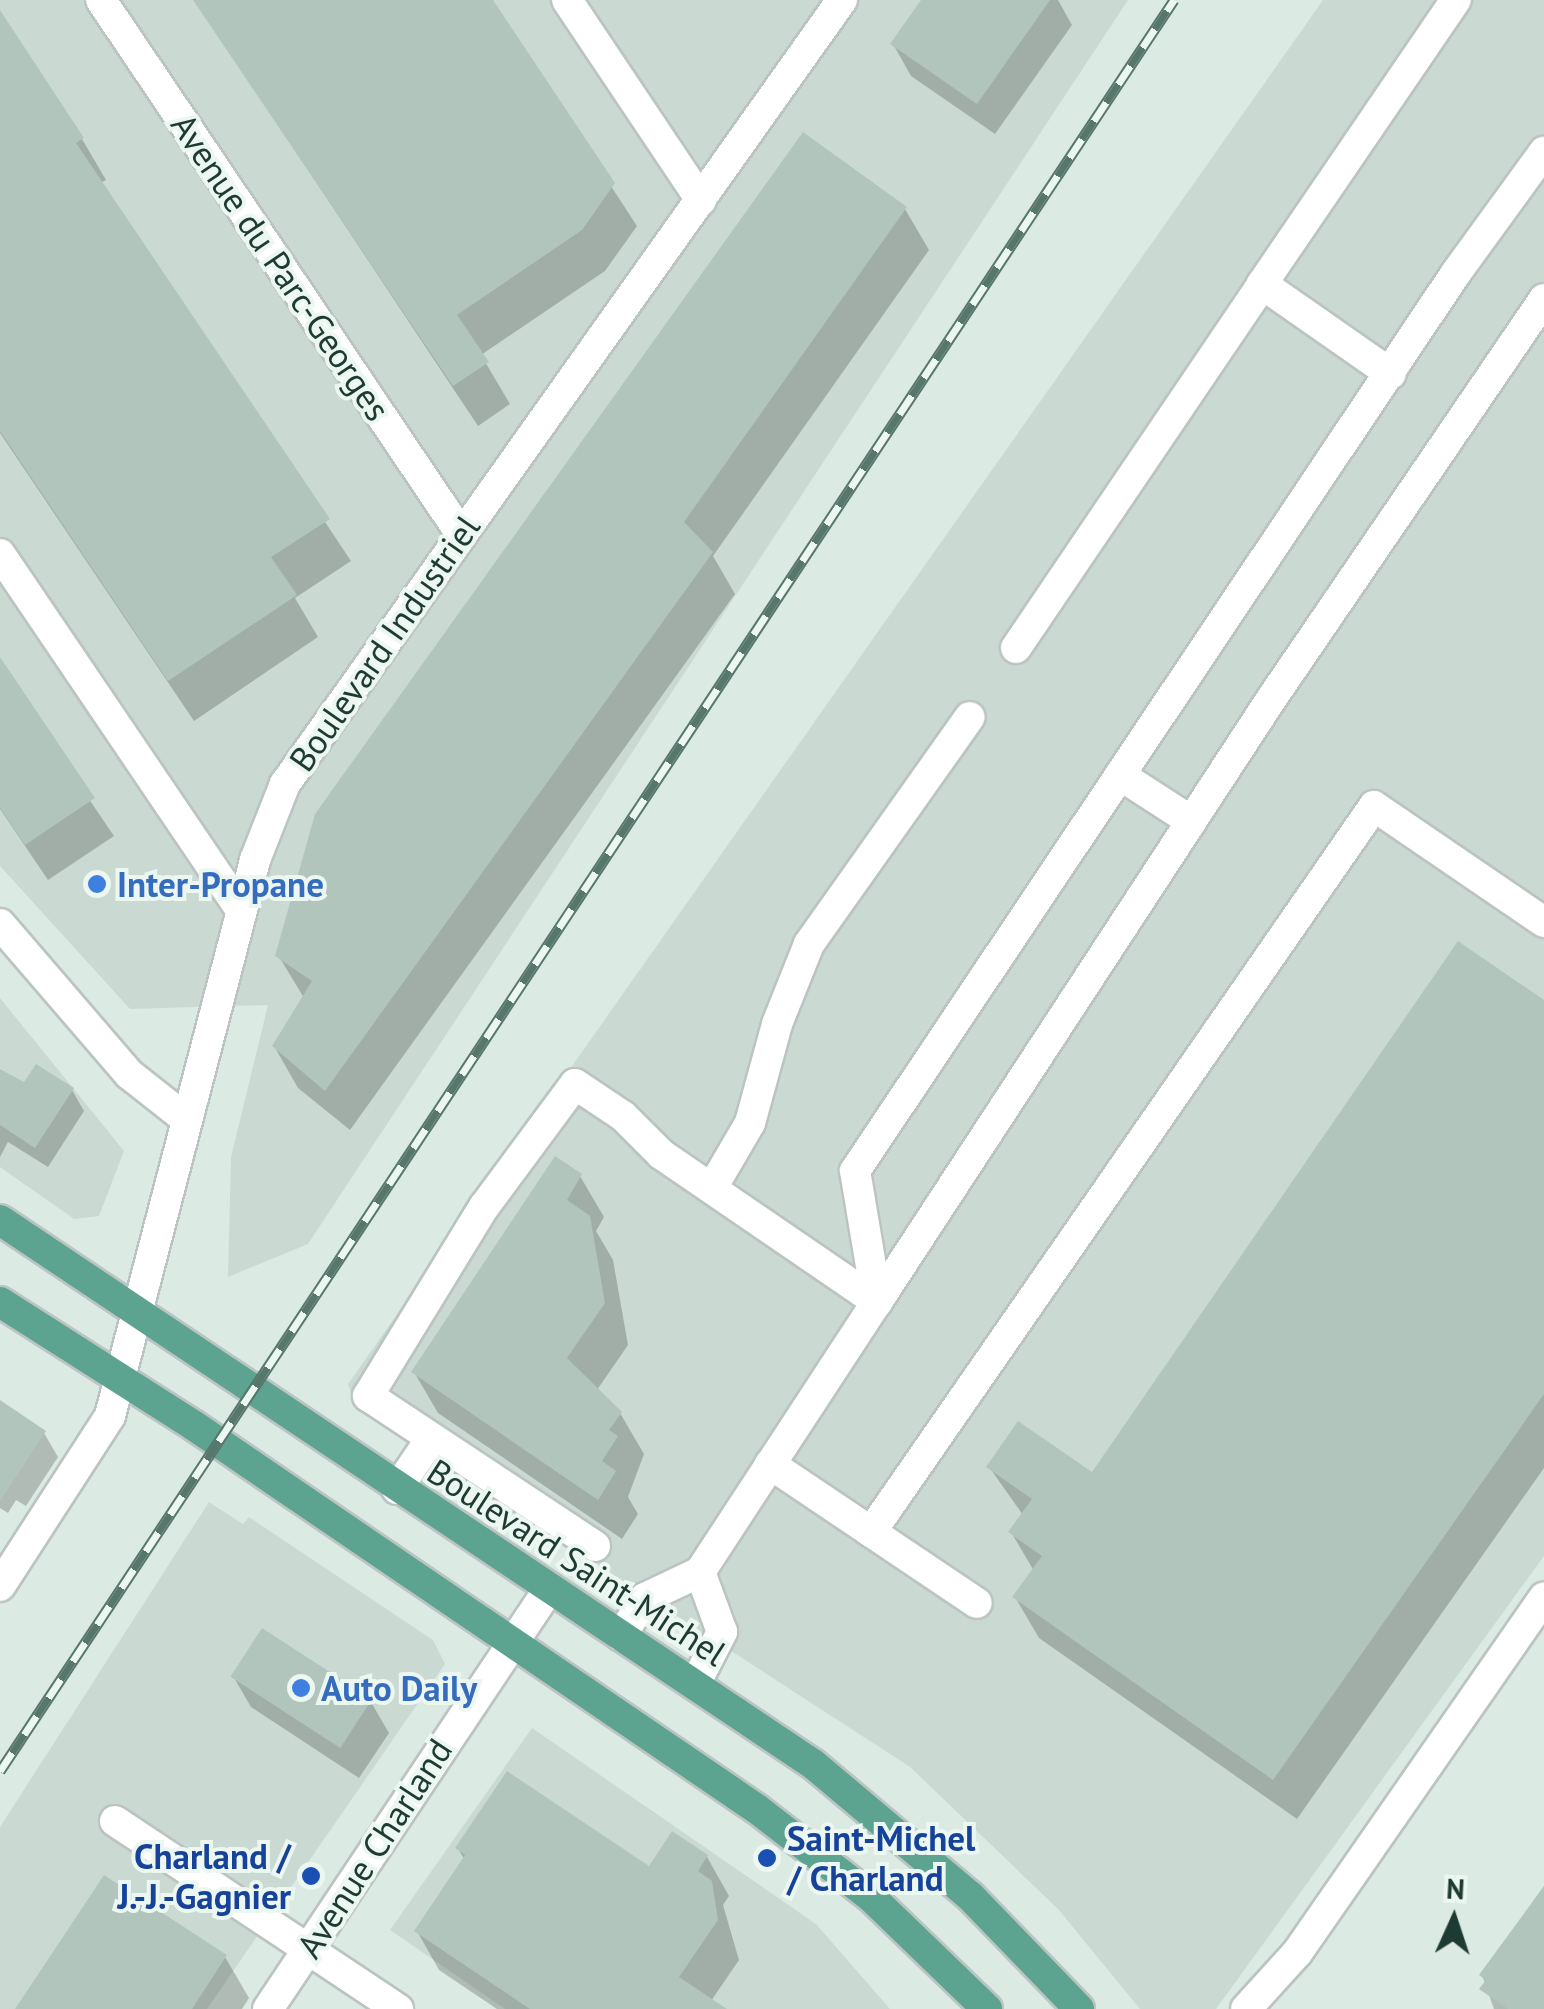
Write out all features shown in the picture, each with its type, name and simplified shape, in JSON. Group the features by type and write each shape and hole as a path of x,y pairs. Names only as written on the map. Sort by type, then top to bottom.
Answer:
{"main road":[{"name":"Boulevard Saint-Michel","path":"0,1220 396,1490 695,1684 912,1844 1079,2009"},
{"path":"0,1302 120,1378 512,1642 816,1852 987,2009"}],"street":[{"name":"Avenue du Parc-Georges","path":"101,0 461,534"},
{"path":"567,0 701,200"},
{"name":"Boulevard Industriel","path":"0,1586 110,1416 242,910 285,784 842,0"},
{"path":"1016,648 1456,0"},
{"path":"877,1302 855,1170 1544,152"},
{"path":"1262,284 1391,374"},
{"path":"621,1636 645,1598 700,1572 1191,821 1544,299"},
{"path":"0,554 242,910"},
{"path":"712,1188 750,1123 777,1024 809,944 970,717"},
{"path":"1120,775 1191,821"},
{"path":"872,1532 1374,806 1544,922"},
{"path":"0,924 129,1074 186,1119"},
{"path":"594,1546 368,1396 484,1207 575,1084 712,1188 877,1302"},
{"path":"396,1490 430,1440"},
{"path":"770,1464 977,1602"},
{"path":"695,1684 722,1632 700,1572"},
{"name":"Avenue Charland","path":"268,2009 549,1589"},
{"path":"1246,2009 1297,1952 1544,1597"},
{"path":"115,1821 398,2009"}],"shaded area":[{"path":"0,0 1128,0 308,1244 228,1277 231,1157 268,1005 130,1009 0,866"},
{"path":"1323,0 1544,0 1544,1556 1216,2009 1140,2009 1058,1909 910,1767 355,1407 348,1384"},
{"path":"0,998 124,1151 99,1216 74,1219 0,1167"},
{"path":"209,1502 243,1524 249,1517 433,1640 445,1664 207,2009 0,2009 0,1827"},
{"path":"532,1728 816,1924 890,2009 505,2009 390,1930"}],"building":[{"path":"193,0 493,0 615,183 582,230 457,315 489,362 453,386"},
{"path":"921,0 1050,0 977,104 890,44"},
{"path":"0,10 84,138 76,143 330,519 271,557 297,595 168,681 0,431"},
{"path":"803,132 907,207 684,522 713,552 325,1091 272,1046 312,981 275,956 315,814"},
{"path":"0,657 95,798 25,845 0,808"},
{"path":"1458,941 1544,1000 1544,1394 1273,1780 1012,1597 1042,1556 1008,1532 1032,1499 986,1467 1018,1421 1092,1472"},
{"path":"36,1064 74,1088 35,1148 0,1125 0,1069 24,1082"},
{"path":"555,1156 582,1174 567,1200 590,1216 605,1303 567,1358 622,1412 609,1430 618,1436 602,1461 616,1471 598,1500 411,1372"},
{"path":"0,1400 46,1431 0,1501"},
{"name":"Auto Daily","path":"262,1628 372,1699 340,1748 230,1677"},
{"path":"507,1771 649,1866 672,1831 708,1855 698,1871 712,1881 718,1920 679,1977 727,2009 530,2009 414,1931 465,1855 455,1848"},
{"path":"104,1875 227,1955 192,2009 15,2009"},
{"path":"1544,1886 1544,2009 1508,2009 1479,1989 1486,1980 1479,1975"}],"railway":[{"path":"0,1771 1174,0"}],"place":[{"name":"Inter-Propane","path":"97,884"},
{"name":"Auto Daily","path":"301,1688"},
{"name":"Saint-Michel / Charland","path":"767,1858"},
{"name":"Charland / J.-J.-Gagnier","path":"311,1876"}]}
